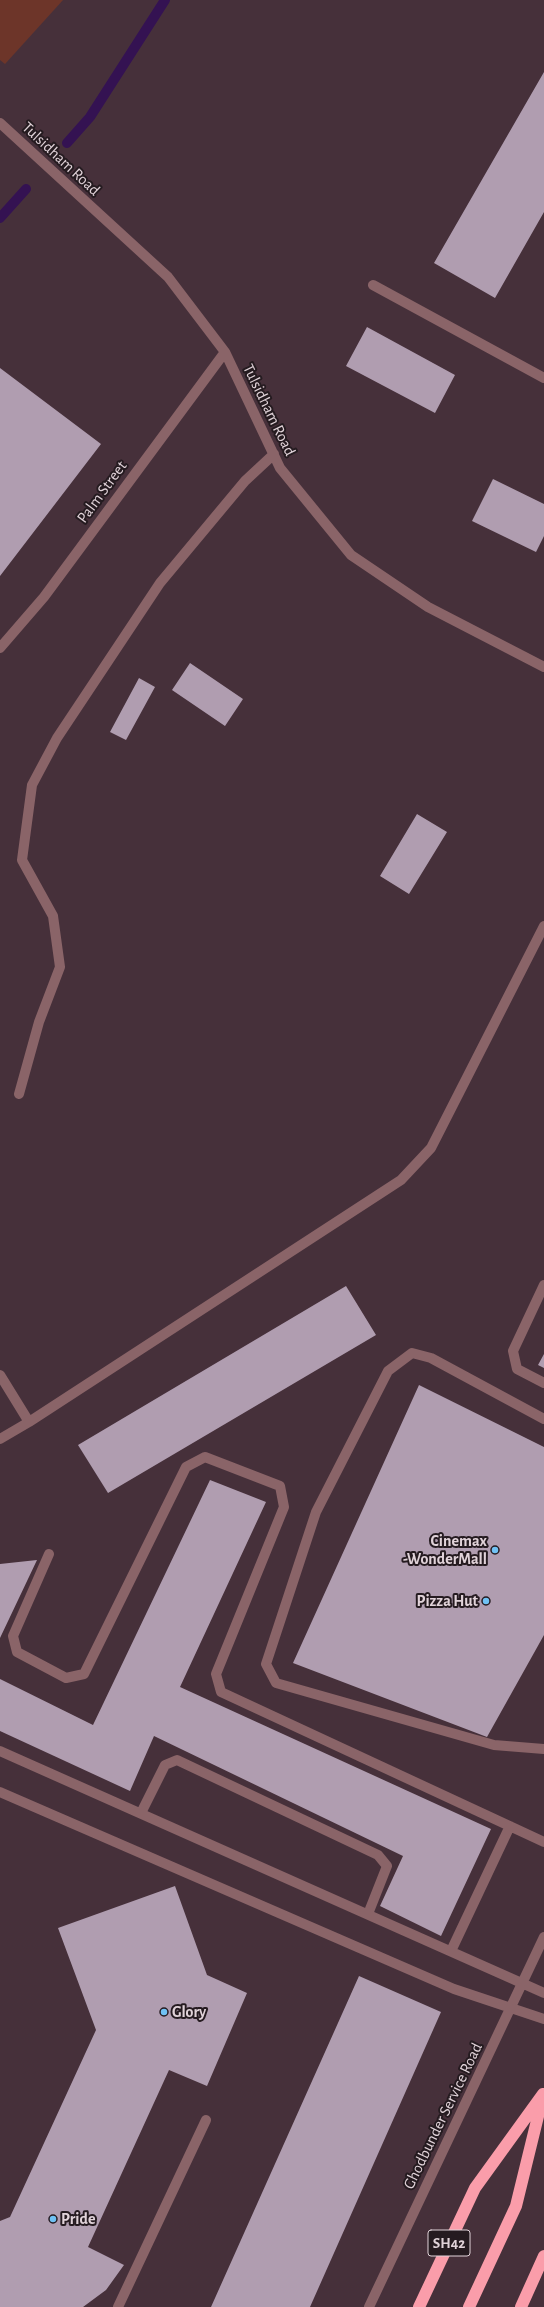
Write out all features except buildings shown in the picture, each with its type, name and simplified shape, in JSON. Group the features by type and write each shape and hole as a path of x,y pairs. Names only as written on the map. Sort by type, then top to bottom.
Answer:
{"highway":[{"path":"469,2307 516,2206 543,2094"},
{"name":"SH42","path":"419,2307 475,2188 543,2094"},
{"path":"521,2307 544,2256"}],"street":[{"name":"Tulsidham Road","path":"0,123 168,277 225,352 280,468 351,555 428,607 544,667"},
{"path":"373,285 544,378"},
{"name":"Palm Street","path":"0,648 44,597 225,352"},
{"path":"19,1094 39,1022 60,967 53,916 22,860 32,784 57,738 160,583 245,482 274,454"},
{"path":"0,1439 401,1180 431,1148 544,926"},
{"path":"544,1285 513,1351 518,1369 544,1384"},
{"path":"544,1419 431,1358 412,1353 388,1371 316,1512 266,1664 276,1683 494,1745 544,1749"},
{"path":"0,1375 28,1422"},
{"path":"49,1554 14,1636 17,1652 66,1678 84,1674 186,1467 205,1457 280,1486 284,1507 216,1674 221,1692 544,1842"},
{"path":"0,1751 544,1993"},
{"path":"141,1813 165,1765 177,1760 378,1855 388,1866 368,1914"},
{"path":"0,1792 454,1989 544,2019"},
{"path":"451,1951 510,1826"},
{"name":"Ghodbunder Service Road","path":"369,2307 512,2008 544,1937"},
{"path":"118,2307 206,2120"}],"shaded area":[{"path":"0,0 63,0 5,64 0,60"}],"waterway":[{"path":"67,143 90,117 165,0"},
{"path":"0,218 26,189"}],"place":[{"name":"Cinemax -WonderMall","path":"495,1550"},
{"name":"Pizza Hut","path":"486,1601"},
{"name":"Glory","path":"164,2012"},
{"name":"Pride","path":"53,2219"}]}
